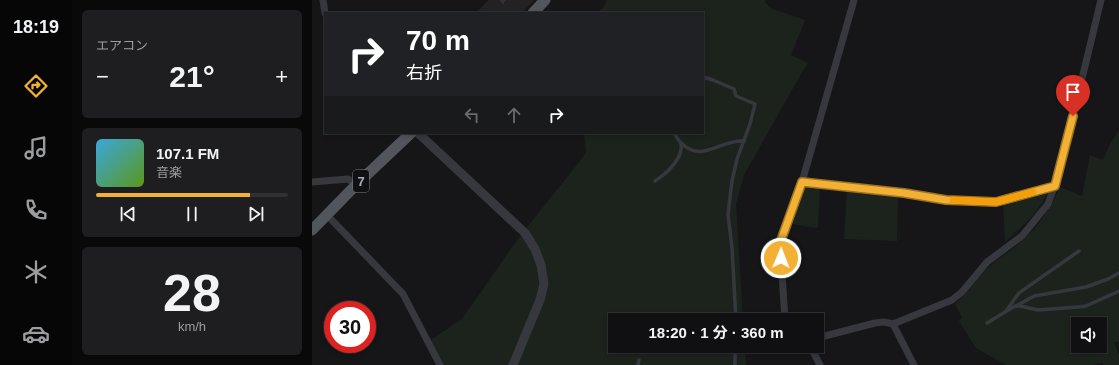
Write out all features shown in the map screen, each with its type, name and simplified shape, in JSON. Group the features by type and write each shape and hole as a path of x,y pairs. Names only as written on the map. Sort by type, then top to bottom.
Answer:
{"main road":[{"path":"534,12 546,0"},
{"name":"7","path":"312,230 356,185 410,134"}],"street":[{"path":"323,0 325,12"},
{"path":"785,313 780,243 802,182 854,0"},
{"path":"824,336 875,323 884,322 893,324 952,300 962,292 987,262 1022,236 1048,204 1055,186 1101,0"},
{"path":"419,134 525,233 535,249 541,265 544,284 540,300 513,365"},
{"path":"312,182 348,179 356,185"},
{"path":"802,182 904,193 946,200 996,202 1055,186"},
{"path":"327,215 402,294 440,365"},
{"path":"893,324 914,365"},
{"path":"814,353 820,365"}],"lane":[{"path":"704,77 734,89 736,96 755,104 732,180 728,214 732,248 736,313"},
{"path":"675,134 681,143 698,152 708,151 730,142 744,141"},
{"path":"655,181 669,169 680,155 682,148 681,143"},
{"path":"1005,312 1019,293 1079,251"},
{"path":"987,322 1034,296 1098,284 1119,273"},
{"path":"1015,306 1024,306 1038,310 1086,306 1119,291"},
{"path":"735,353 735,365"},
{"path":"638,365 639,360"}],"shaded area":[{"path":"489,0 534,0 523,12 477,12"},
{"path":"607,0 765,0 765,2 772,9 805,20 791,55 808,63 744,175 736,204 743,313 608,313 608,353 745,353 746,365 442,365 429,341 462,319 520,236 584,156 586,152 584,134 704,134 704,12 598,12 604,7"},
{"path":"1119,130 1119,342 1114,342 1119,355 1119,365 1104,365 1102,363 1093,365 1006,365 976,348 959,321 962,317 955,304 988,268 1018,245 1034,229 1049,209 1060,187 1082,196 1090,155 1103,160 1110,144"},
{"path":"803,186 820,186 818,227 816,228 793,224"},
{"path":"847,189 898,194 897,241 844,239"},
{"path":"1051,189 1033,216 1005,242 1003,204"}],"slow traffic":[{"path":"953,200 996,202 1033,192"}],"route":[{"path":"781,258 780,243 802,182 904,193 946,200 996,202 1055,186 1073,116"}]}
